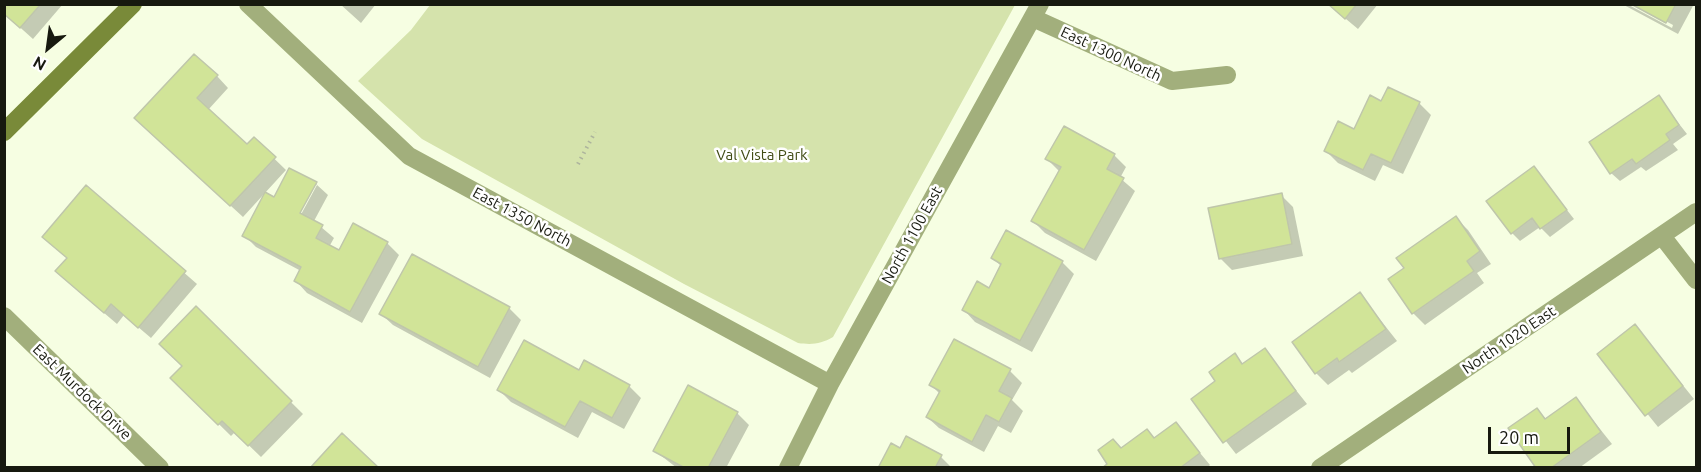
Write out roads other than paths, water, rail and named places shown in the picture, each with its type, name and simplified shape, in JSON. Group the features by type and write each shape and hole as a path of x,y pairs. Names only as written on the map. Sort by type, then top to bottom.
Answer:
{"street":[{"path":"4,132 133,4"},
{"name":"East 1350 North","path":"248,4 409,156 830,384"},
{"name":"North 1100 East","path":"788,468 830,384 1037,11"},
{"name":"East 1300 North","path":"1037,11 1172,81 1227,75"},
{"name":"North 1020 East","path":"1320,468 1696,212"},
{"path":"1662,236 1696,280"},
{"name":"East Murdock Drive","path":"4,316 160,468"}],"park label":[{"name":"Val Vista Park","path":"762,155"}]}
